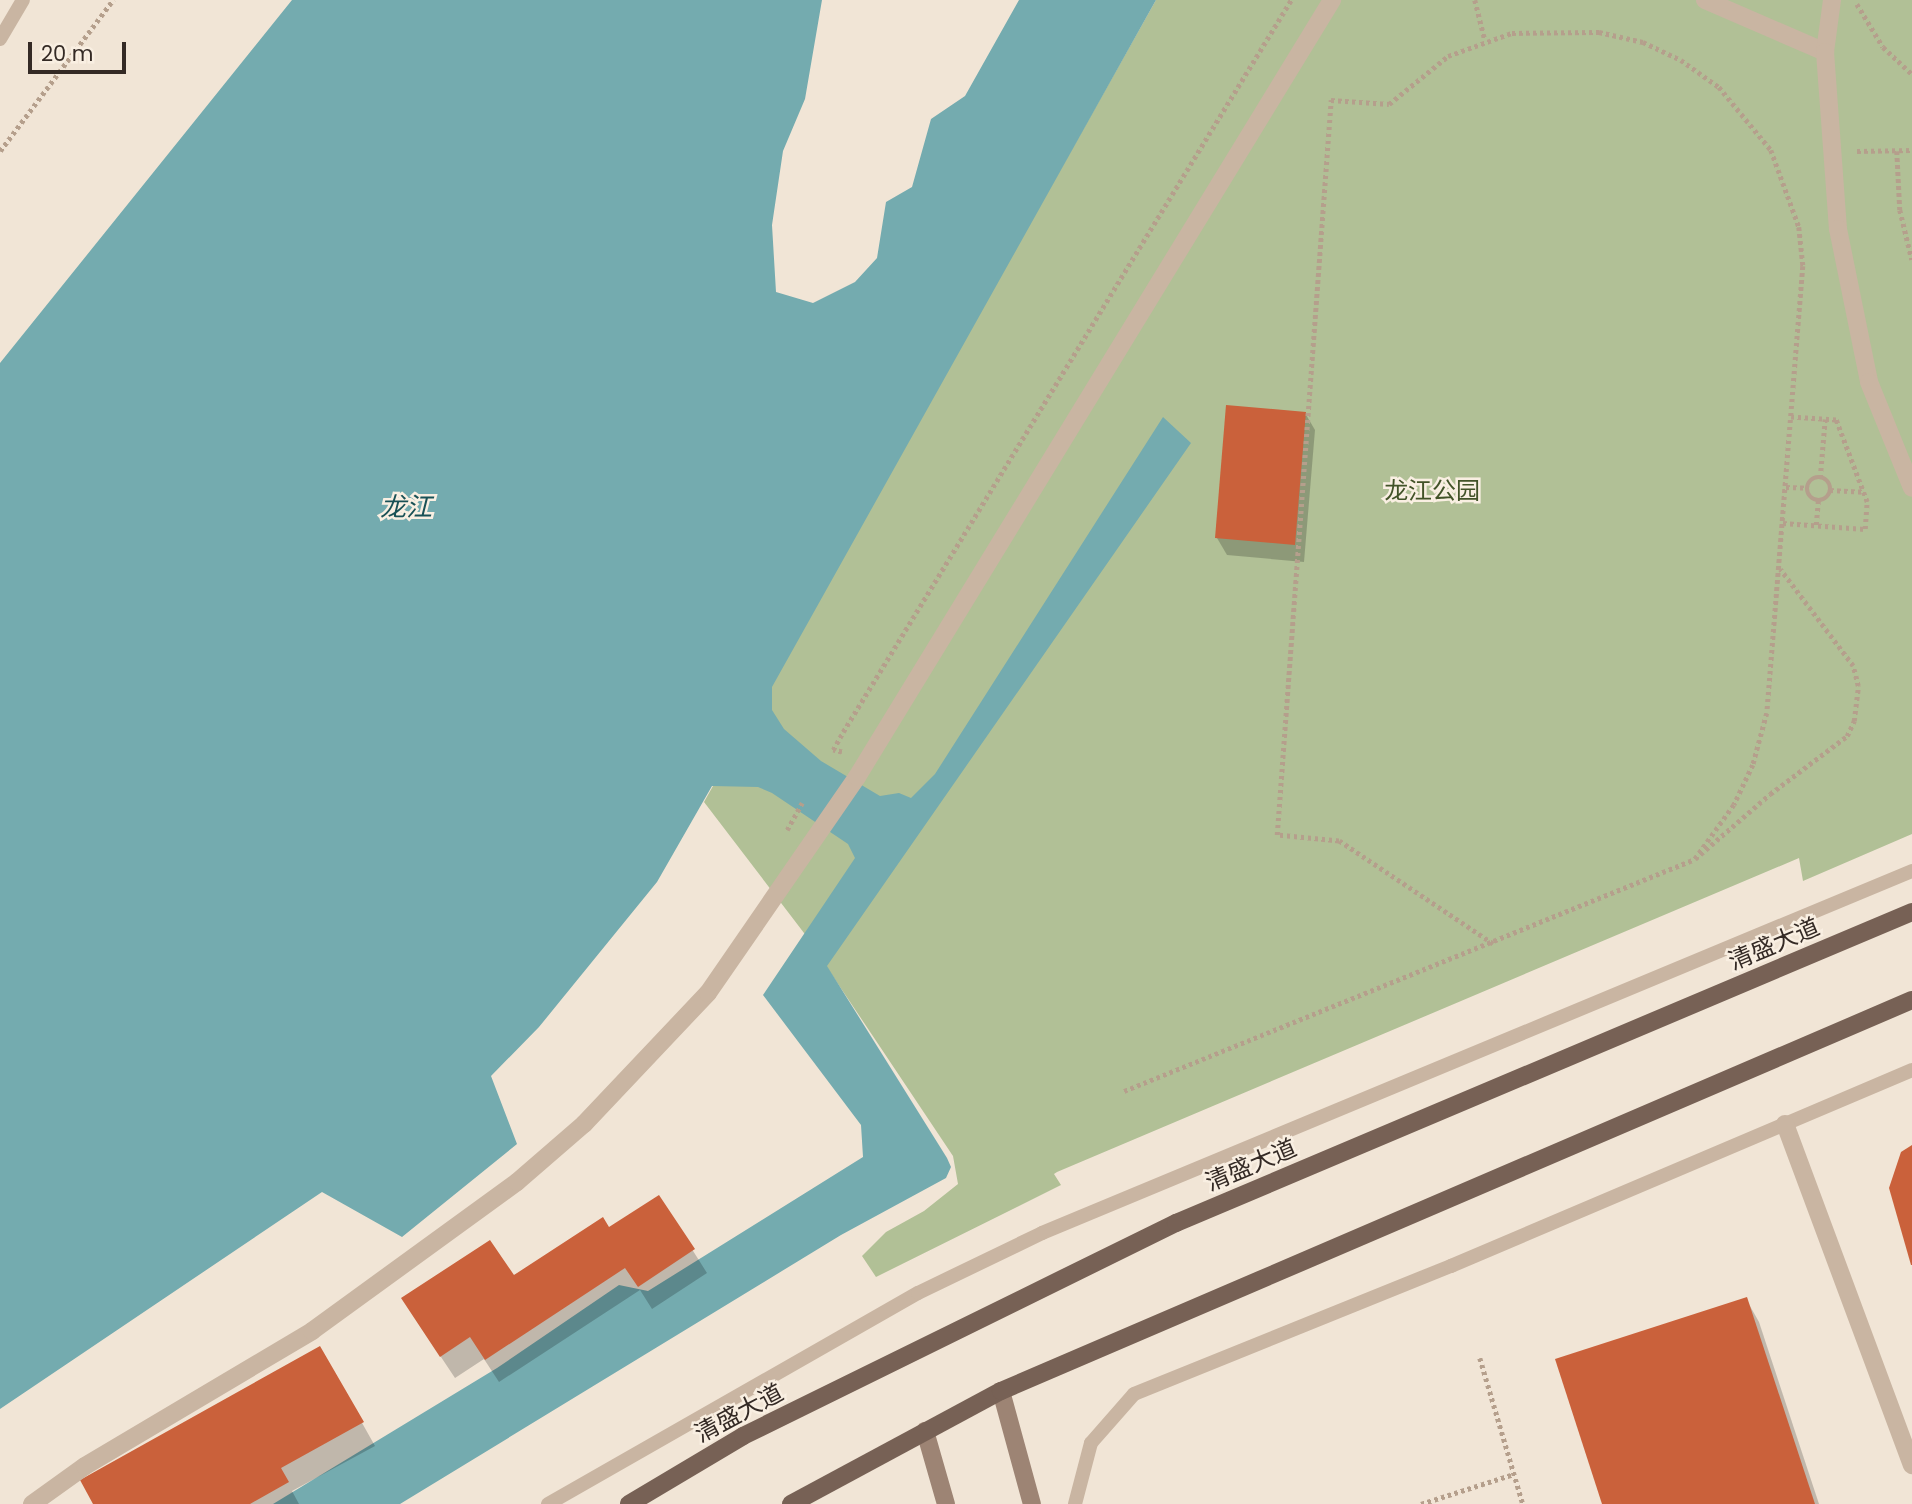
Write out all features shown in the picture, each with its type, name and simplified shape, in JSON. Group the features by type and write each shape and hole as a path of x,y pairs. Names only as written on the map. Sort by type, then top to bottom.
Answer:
{"main road":[{"name":"清盛大道","path":"629,1504 743,1436 1176,1223 1912,912"},
{"path":"791,1504 1000,1391 1912,1000"}],"street":[{"path":"32,1504 85,1466 312,1331 517,1182 584,1125 708,993 821,833 857,777 1332,0"},
{"path":"1705,0 1825,52"},
{"path":"1832,0 1825,52 1830,151 1842,253 1869,382 1912,488"},
{"path":"1785,1125 1912,1465"},
{"path":"1000,1391 1031,1504"},
{"path":"925,1431 946,1504"}],"lane":[{"path":"0,39 23,0"},
{"path":"548,1504 906,1299 1042,1233 1912,871"},
{"path":"1075,1504 1091,1443 1134,1394 1912,1070"}],"path":[{"path":"0,151 113,0"},
{"path":"840,755 833,750 843,732 1291,0"},
{"path":"1475,0 1485,40"},
{"path":"1856,0 1875,37 1912,74"},
{"path":"1493,944 1339,841 1277,835 1331,100 1389,104 1448,56 1485,40 1548,29 1599,32 1643,42 1681,60 1718,87 1744,114 1771,150 1799,227 1802,266 1767,713 1753,765 1734,805 1695,859"},
{"path":"1830,151 1912,150"},
{"path":"1896,151 1900,210 1912,260"},
{"path":"1783,523 1865,529 1867,502 1836,420 1791,417"},
{"path":"1820,478 1825,419"},
{"path":"1810,477 1820,478 1830,479 1829,501 1808,499 1810,477"},
{"path":"1786,486 1809,488"},
{"path":"1830,490 1863,492"},
{"path":"1816,526 1818,500"},
{"path":"1124,1090 1493,944 1695,859 1770,794 1847,736 1854,721 1858,686 1853,666 1779,569"},
{"path":"783,836 802,803"},
{"path":"1480,1358 1523,1504"},
{"path":"1421,1504 1514,1474"}],"green space":[{"name":"龙江公园","path":"1156,0 1912,0 1912,834 1803,881 1799,858 1057,1172 1054,1174 1061,1185 876,1277 862,1256 886,1232 924,1211 958,1184 953,1156 804,933 704,802"}],"water":[{"name":"龙江","path":"292,0 822,0 805,99 783,151 772,225 776,292 813,303 855,282 877,258 886,202 912,187 931,119 965,96 1019,0 1156,0 772,687 772,710 784,729 821,761 880,796 899,793 911,798 935,774 1163,417 1191,443 827,966 947,1158 951,1167 946,1178 841,1235 400,1504 273,1504 497,1368 619,1285 648,1291 863,1157 861,1125 763,995 855,858 848,844 772,793 758,787 712,786 657,882 539,1027 491,1076 517,1144 402,1237 322,1192 0,1409 0,363"}],"building":[{"path":"1226,405 1306,412 1295,545 1215,538"},
{"path":"1912,1145 1911,1265 1889,1188 1901,1152"},
{"path":"659,1195 695,1249 638,1287 625,1268 485,1360 470,1337 440,1357 401,1298 490,1240 514,1275 603,1217 609,1227"},
{"path":"1747,1297 1815,1504 1602,1504 1555,1359"},
{"path":"320,1346 364,1422 281,1468 289,1482 250,1504 93,1504 80,1480"}]}
